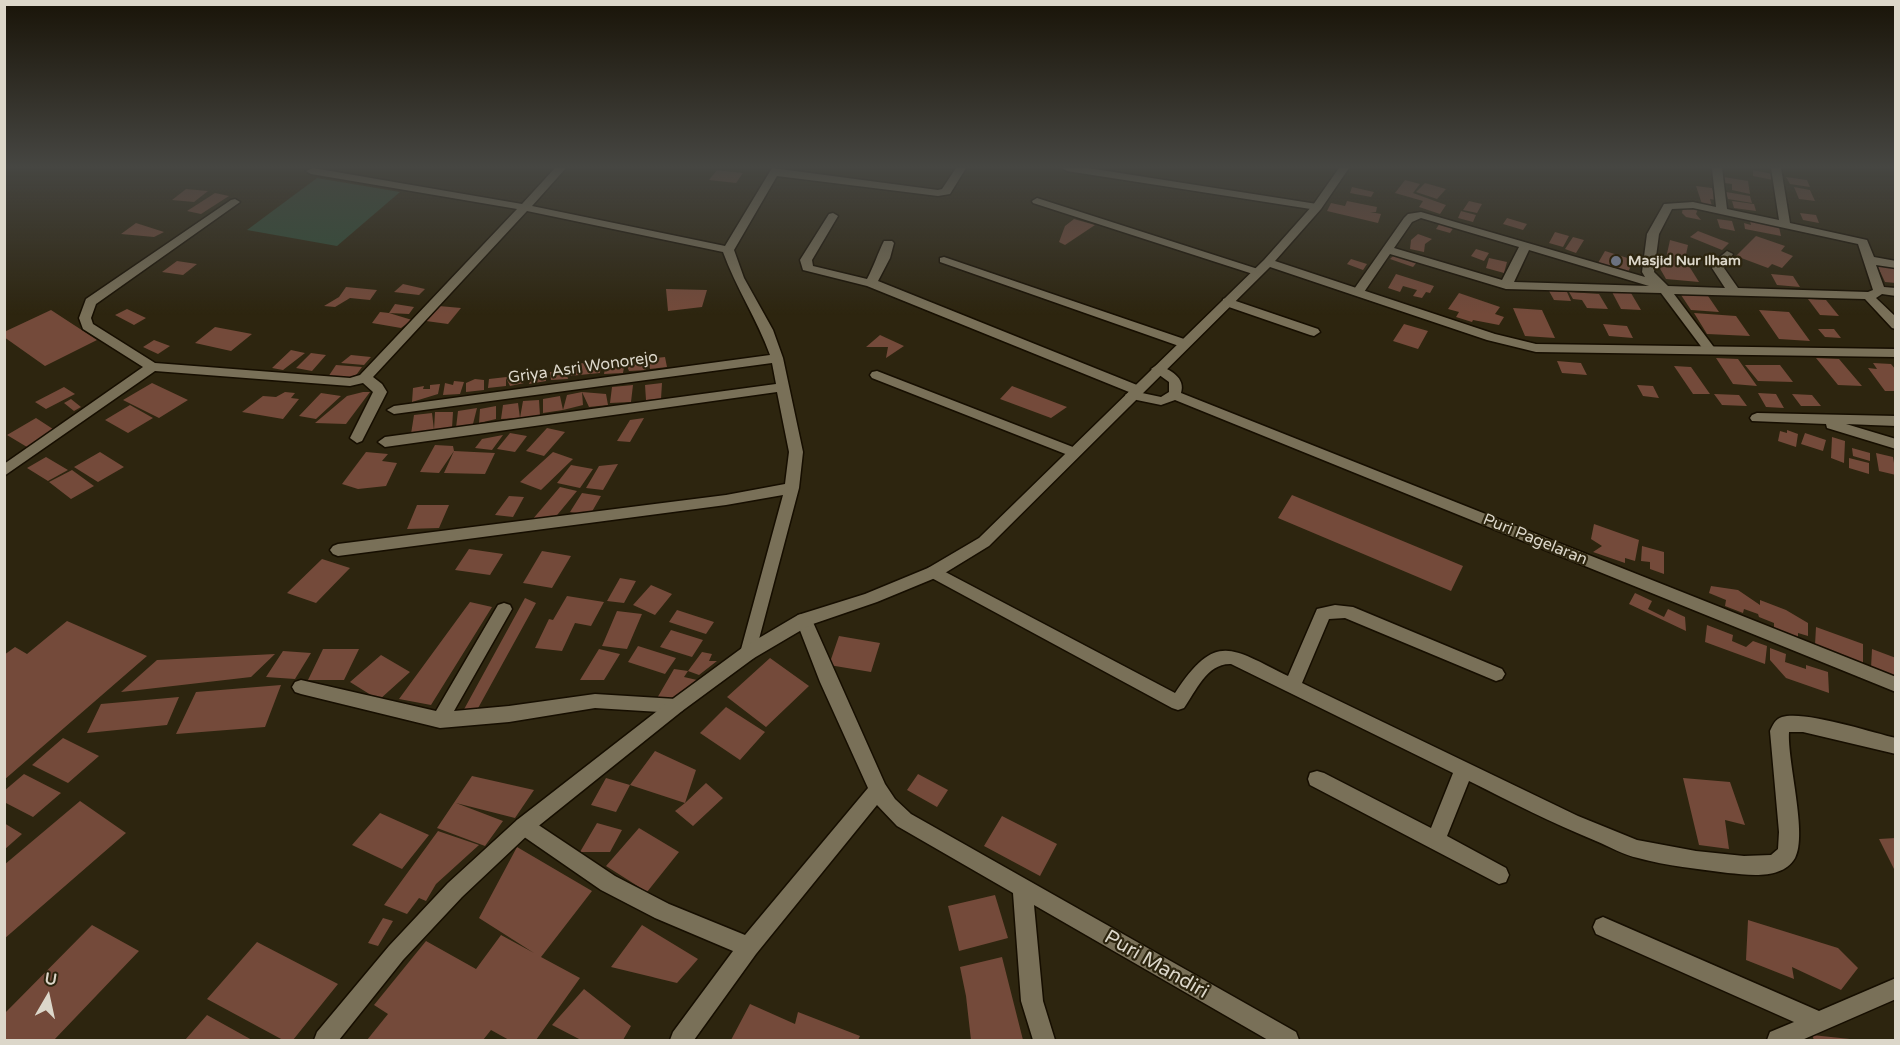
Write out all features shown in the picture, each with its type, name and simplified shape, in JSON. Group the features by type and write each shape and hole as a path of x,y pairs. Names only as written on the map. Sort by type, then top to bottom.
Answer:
{"street":[{"path":"213,217 90,302 85,318 87,326 152,367 350,382 365,378 515,217"},
{"path":"570,217 728,250"},
{"path":"746,217 728,250 738,278 767,330 777,358 796,452 792,488 748,653"},
{"name":"Puri Pagelaran","path":"832,217 806,260 806,265 815,271 871,283 1134,392 1163,401 1174,395 1896,685"},
{"path":"1091,217 1262,267 1358,292 1514,344 1560,349 1896,353"},
{"path":"326,1040 403,945 455,890 524,826 676,706 748,653 804,620 871,598 934,572 984,542 1182,343 1262,267 1308,217"},
{"path":"1358,292 1411,217"},
{"path":"1427,217 1662,288"},
{"path":"1661,217 1653,234 1648,272 1710,350"},
{"path":"1750,217 1863,242 1869,260 1873,293 1896,325"},
{"path":"1784,217 1785,224"},
{"path":"871,283 884,258 888,243"},
{"path":"1506,285 1526,245"},
{"path":"1387,250 1506,285 1734,292 1896,292"},
{"path":"1726,254 1718,268 1734,292"},
{"path":"944,260 1182,343"},
{"path":"1869,260 1896,265"},
{"path":"1227,302 1314,332"},
{"name":"Griya Asri Wonorejo","path":"394,410 777,358"},
{"path":"4,471 152,367"},
{"path":"1157,369 1173,379 1176,386 1174,395"},
{"path":"877,375 1073,452"},
{"path":"357,438 380,393 377,387 365,378"},
{"path":"385,442 784,387"},
{"path":"1757,418 1896,421"},
{"path":"1815,420 1896,444"},
{"path":"338,550 726,500 792,488"},
{"path":"934,572 1178,703 1207,662 1223,655 1233,657 1571,822 1637,849 1696,860 1744,865 1775,864 1787,853 1789,832 1779,731 1784,724 1803,724 1896,746"},
{"path":"440,720 504,609"},
{"path":"1292,687 1323,614 1335,611 1347,612 1496,674"},
{"name":"Puri Mandiri","path":"804,620 829,682 878,790 888,805 904,820 1288,1041"},
{"path":"301,687 440,720 509,714 595,701 676,706"},
{"path":"1436,840 1464,769"},
{"path":"1317,779 1499,875"},
{"path":"681,1041 749,947 878,790"},
{"path":"524,826 608,883 662,911 749,947"},
{"path":"1023,889 1032,1001 1044,1041"},
{"path":"1603,927 1817,1021"},
{"path":"1778,1041 1817,1021 1896,988"}],"green space":[{"path":"265,217 371,217 337,246 247,230"}],"building":[{"path":"1352,217 1380,217 1378,223"},
{"path":"1459,217 1475,217 1473,222"},
{"path":"1802,217 1817,217 1819,223 1803,220"},
{"path":"1507,218 1527,224 1523,230 1503,224"},
{"path":"1074,219 1095,225 1065,245 1059,242 1065,226"},
{"path":"1717,219 1732,221 1735,231 1720,228"},
{"path":"1750,221 1779,227 1781,236 1745,229 1744,223 1751,225"},
{"path":"136,223 164,232 154,237 121,234"},
{"path":"1440,223 1454,227 1450,233 1436,229"},
{"path":"1698,231 1729,243 1722,250 1690,237"},
{"path":"1555,232 1569,236 1563,247 1549,243"},
{"path":"1418,234 1432,239 1425,244 1424,252 1410,249 1411,240"},
{"path":"1756,236 1785,246 1781,251 1793,256 1782,268 1772,264 1768,268 1736,256"},
{"path":"1573,237 1584,240 1576,253 1565,249"},
{"path":"1670,240 1688,245 1684,264 1676,265 1689,266 1699,282 1666,279 1658,265 1669,266 1665,263"},
{"path":"1476,249 1489,253 1484,261 1471,256"},
{"name":"Masjid Nur Ilham","path":"1605,251 1634,260 1628,272 1598,263"},
{"path":"1395,254 1417,262 1413,267 1390,259"},
{"path":"1489,258 1507,262 1504,273 1486,268"},
{"path":"1351,259 1367,264 1363,270 1347,264"},
{"path":"177,261 197,264 183,275 162,272"},
{"path":"1877,265 1896,268 1896,283 1885,282"},
{"path":"1396,274 1434,286 1430,293 1426,292 1422,298 1413,296 1417,290 1403,286 1400,292 1388,288"},
{"path":"1771,274 1793,276 1800,287 1777,285"},
{"path":"403,284 425,289 419,295 394,292"},
{"path":"346,287 377,290 370,300 350,298 335,307 324,306 339,297"},
{"path":"666,289 707,290 702,307 668,311"},
{"path":"1549,291 1567,292 1571,301 1554,300"},
{"path":"1569,292 1599,294 1608,309 1587,308 1582,300 1573,299"},
{"path":"1612,292 1631,293 1641,310 1621,309"},
{"path":"1679,292 1706,293 1719,312 1691,310"},
{"path":"1459,293 1500,307 1495,314 1504,317 1499,325 1473,320 1472,322 1456,317 1459,312 1448,309"},
{"path":"1808,299 1826,300 1839,316 1820,315"},
{"path":"395,304 414,307 409,314 389,313"},
{"path":"439,306 461,308 448,324 426,321"},
{"path":"1513,308 1542,310 1555,338 1525,336"},
{"path":"127,309 146,318 134,325 115,315"},
{"path":"51,310 97,340 45,366 4,337 4,332"},
{"path":"1759,310 1789,312 1810,341 1779,339"},
{"path":"380,312 412,320 401,328 372,323"},
{"path":"1694,313 1736,316 1750,336 1707,334"},
{"path":"1404,324 1428,331 1418,349 1393,341"},
{"path":"1603,324 1627,326 1633,338 1609,336"},
{"path":"215,327 252,334 231,351 195,343"},
{"path":"1818,329 1834,329 1841,338 1825,337"},
{"path":"880,335 904,346 886,358 888,347 866,347"},
{"path":"154,340 170,346 158,354 143,347"},
{"path":"291,350 305,353 283,370 272,368"},
{"path":"311,353 326,355 312,371 296,368"},
{"path":"351,355 371,357 364,365 341,363"},
{"path":"665,357 667,367 650,369 647,359"},
{"path":"1716,358 1738,359 1757,386 1733,384"},
{"path":"1816,358 1839,359 1862,386 1838,385"},
{"path":"642,360 646,370 629,371 625,362"},
{"path":"1557,361 1581,363 1587,375 1562,373"},
{"path":"601,362 600,373 569,376 571,364"},
{"path":"625,362 623,373 604,374 606,364"},
{"path":"1873,363 1891,364 1896,370 1896,391 1885,391 1868,368 1877,369"},
{"path":"336,365 362,367 354,378 328,377"},
{"path":"1745,365 1780,365 1793,382 1758,381"},
{"path":"1674,366 1691,367 1710,394 1693,394"},
{"path":"566,371 568,379 551,380 550,372"},
{"path":"546,373 546,381 529,384 533,374"},
{"path":"524,375 524,383 510,386 506,378 506,386 488,388 489,379"},
{"path":"475,379 484,380 484,390 466,392 466,383"},
{"path":"454,381 464,382 460,394 443,395 445,383 453,385"},
{"path":"152,383 188,400 159,418 123,400"},
{"path":"662,383 661,399 646,400 645,385"},
{"path":"440,384 438,394 412,402 413,388 424,386 423,389 430,389 430,385"},
{"path":"633,385 631,402 610,403 612,387"},
{"path":"1637,385 1653,386 1659,398 1643,396"},
{"path":"1012,386 1067,407 1051,418 1000,399"},
{"path":"64,387 75,394 46,409 35,402"},
{"path":"285,392 295,393 291,398 299,399 283,419 242,412 263,396 276,397"},
{"path":"370,392 346,424 315,423 347,396"},
{"path":"582,392 606,394 608,405 589,407"},
{"path":"582,392 583,405 563,410 567,395"},
{"path":"321,393 341,396 316,419 299,416"},
{"path":"1758,393 1776,394 1784,408 1766,407"},
{"path":"1714,394 1739,395 1747,406 1722,405"},
{"path":"1792,394 1812,395 1821,406 1801,406"},
{"path":"560,396 563,410 543,413 543,399"},
{"path":"71,399 81,407 74,411 64,403"},
{"path":"539,400 540,416 520,418 523,401"},
{"path":"518,403 520,418 501,419 503,405"},
{"path":"130,405 153,418 128,433 105,420"},
{"path":"496,406 496,419 479,423 480,409"},
{"path":"477,408 473,424 456,428 458,411"},
{"path":"435,412 453,412 452,428 411,434 414,415 432,413 434,430"},
{"path":"36,418 56,431 27,447 7,435"},
{"path":"644,418 630,442 617,441 630,420"},
{"path":"547,428 565,432 544,456 526,451"},
{"path":"1787,430 1798,434 1796,447 1778,441 1780,431 1787,433"},
{"path":"510,433 527,436 515,452 497,449"},
{"path":"1805,433 1826,440 1823,451 1801,444"},
{"path":"503,435 492,450 475,448 482,439"},
{"path":"1832,437 1845,441 1844,463 1831,458"},
{"path":"435,445 453,446 454,451 439,473 420,472"},
{"path":"1852,448 1870,453 1870,461 1853,456"},
{"path":"454,451 495,453 485,474 444,473"},
{"path":"100,452 124,467 98,482 74,467"},
{"path":"366,452 388,454 382,461 397,463 386,486 358,489 342,484"},
{"path":"553,452 573,459 541,490 520,482"},
{"path":"1876,453 1893,457 1896,475 1879,471"},
{"path":"46,457 68,470 48,481 27,468"},
{"path":"1849,458 1869,463 1869,474 1849,468"},
{"path":"618,464 603,490 586,488 599,466"},
{"path":"571,465 593,469 580,488 557,483"},
{"path":"72,470 94,486 71,499 49,482"},
{"path":"560,487 577,491 553,520 532,520"},
{"path":"582,493 601,496 590,515 570,512"},
{"path":"1292,495 1463,566 1451,591 1278,518"},
{"path":"509,496 524,497 513,517 495,515"},
{"path":"417,505 449,505 439,528 407,529"},
{"path":"1594,524 1639,540 1635,561 1625,558 1625,563 1593,552 1602,546 1591,539"},
{"path":"1642,546 1664,552 1664,574 1650,569 1650,562 1641,561"},
{"path":"469,549 503,554 490,575 455,570"},
{"path":"542,551 571,556 552,588 523,583"},
{"path":"322,559 350,568 316,603 287,593"},
{"path":"620,578 636,581 624,603 607,601"},
{"path":"651,585 672,594 655,615 633,605"},
{"path":"1711,586 1738,590 1760,605 1760,600 1786,610 1808,623 1808,636 1798,633 1798,638 1774,629 1774,623 1759,617 1758,614 1744,609 1743,613 1725,606 1726,600 1709,593"},
{"path":"1635,593 1652,601 1648,609 1664,617 1668,609 1685,617 1686,631 1629,604"},
{"path":"567,596 604,602 591,626 575,623 562,651 535,648 549,619 553,620"},
{"path":"525,598 536,603 477,710 462,713"},
{"path":"470,602 492,607 431,705 399,699"},
{"path":"677,610 714,622 706,634 669,622"},
{"path":"617,611 642,614 627,649 602,646"},
{"path":"67,621 147,656 4,780 4,655 15,647 27,654"},
{"path":"1707,625 1733,635 1732,641 1746,647 1753,641 1767,646 1765,664 1705,642"},
{"path":"1816,627 1863,644 1863,663 1815,645"},
{"path":"671,630 703,640 692,657 660,647"},
{"path":"839,636 880,643 871,672 829,665"},
{"path":"638,646 676,658 665,674 628,662"},
{"path":"1770,648 1786,654 1785,662 1806,669 1806,665 1828,672 1829,693 1786,678 1770,660"},
{"path":"323,649 359,649 344,680 308,680"},
{"path":"599,649 620,654 604,680 580,680"},
{"path":"1872,649 1896,658 1896,678 1871,668"},
{"path":"283,651 311,653 295,679 266,677"},
{"path":"702,652 712,654 709,661 717,661 699,675 688,671"},
{"path":"275,654 251,677 121,692 157,660"},
{"path":"381,655 410,672 379,700 350,682"},
{"path":"770,658 809,686 766,727 727,697"},
{"path":"674,669 688,671 684,677 697,680 674,699 656,700"},
{"path":"281,685 265,727 176,734 196,692"},
{"path":"179,697 167,725 87,733 101,704"},
{"path":"726,707 765,732 740,760 700,733"},
{"path":"63,738 99,756 68,783 32,765"},
{"path":"655,751 696,770 685,803 630,785"},
{"path":"24,774 61,793 33,817 4,802 4,791"},
{"path":"918,774 948,790 937,807 907,790"},
{"path":"472,776 534,790 515,818 456,803 503,821 485,846 437,828"},
{"path":"606,778 630,785 616,812 591,805"},
{"path":"1683,778 1730,782 1745,825 1725,820 1729,849 1699,845"},
{"path":"706,783 723,798 693,826 675,811"},
{"path":"80,801 126,833 4,939 4,865"},
{"path":"380,813 429,835 402,869 352,845"},
{"path":"1002,816 1057,844 1040,876 984,846"},
{"path":"4,823 22,834 4,850"},
{"path":"597,823 622,830 610,852 580,852"},
{"path":"639,828 679,852 647,892 606,866"},
{"path":"438,831 479,845 436,884 426,901 419,898 407,914 384,905"},
{"path":"1896,838 1896,873 1879,839"},
{"path":"517,847 592,891 541,957 580,978 536,1040 509,1040 491,1030 483,1040 367,1040 388,1014 374,1005 426,941 476,969 501,935 534,953 479,918"},
{"path":"995,895 1008,938 959,951 948,906"},
{"path":"383,918 393,921 378,946 368,943"},
{"path":"1748,920 1838,948 1858,968 1841,990 1792,967 1794,979 1746,960"},
{"path":"92,925 139,951 54,1040 4,1040 4,1014"},
{"path":"642,925 698,959 677,983 611,967"},
{"path":"257,942 338,984 293,1040 283,1040 207,999"},
{"path":"1002,957 1023,1040 971,1040 960,967"},
{"path":"584,989 631,1026 623,1040 581,1040 552,1025"},
{"path":"750,1004 795,1024 798,1012 860,1036 858,1040 731,1040"},
{"path":"207,1015 252,1040 185,1040"},
{"path":"1812,1035 1850,1039 1814,1040"}],"place":[{"name":"Masjid Nur Ilham","path":"1616,261"}]}
